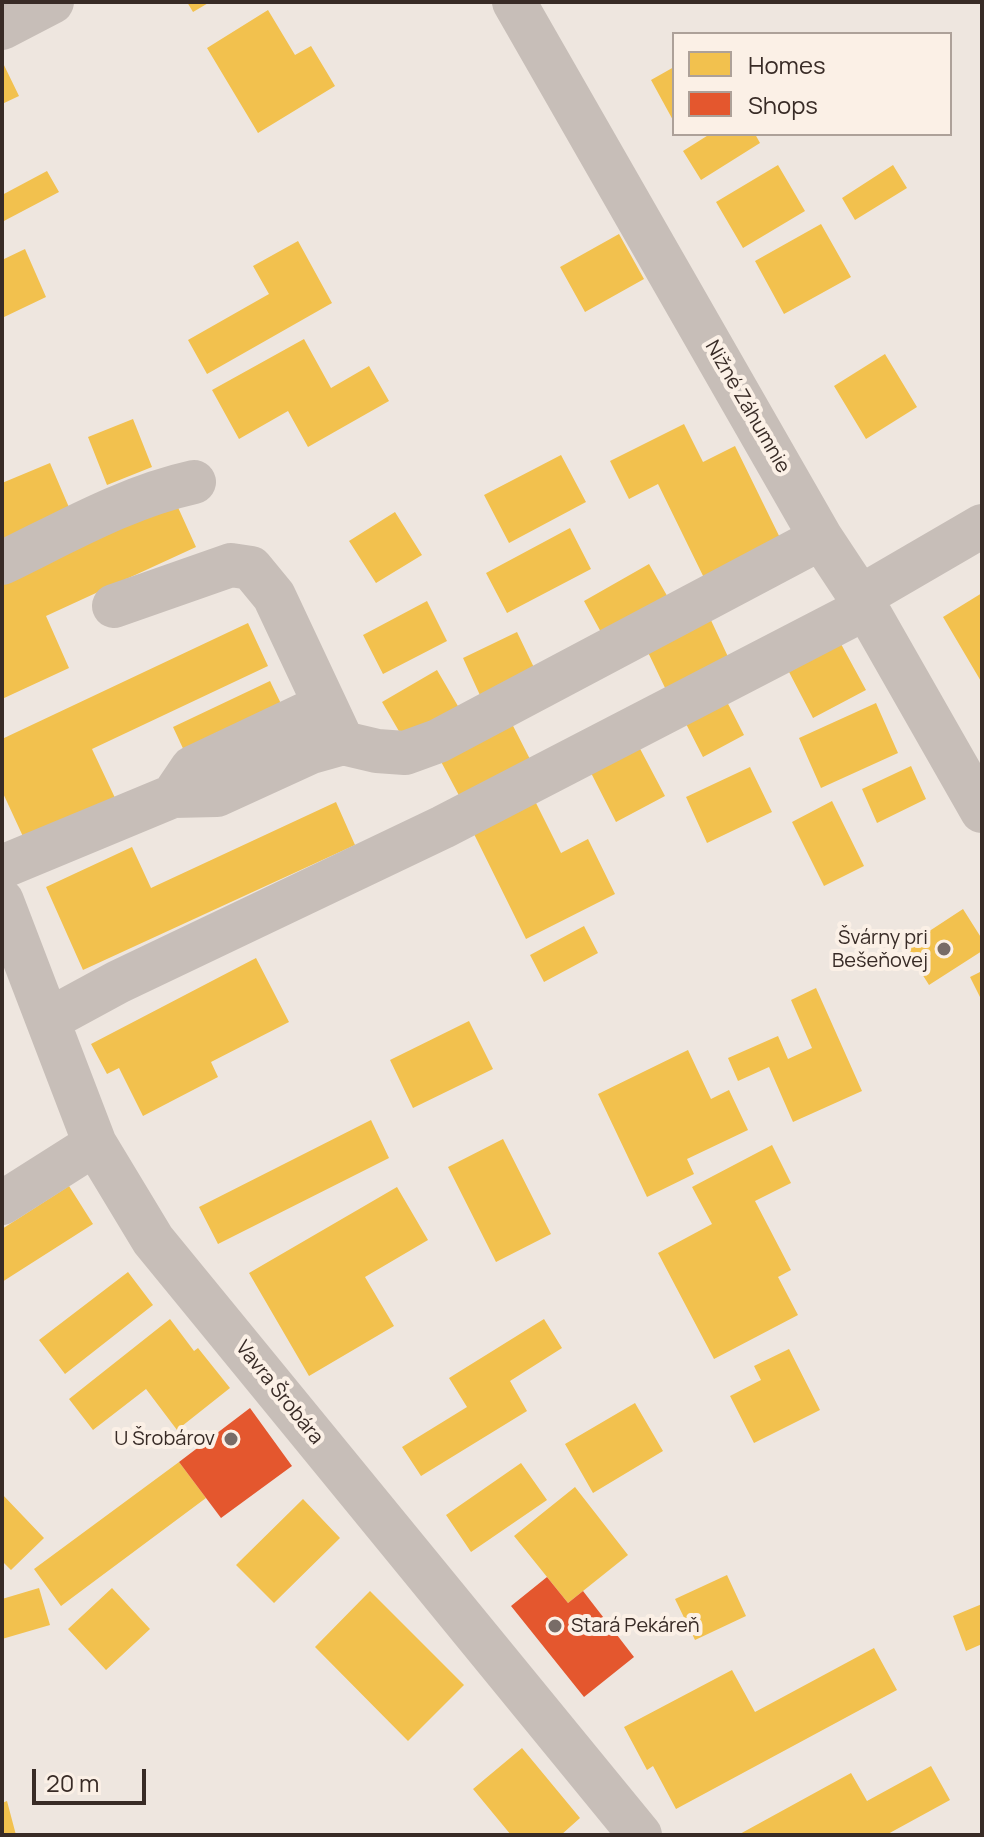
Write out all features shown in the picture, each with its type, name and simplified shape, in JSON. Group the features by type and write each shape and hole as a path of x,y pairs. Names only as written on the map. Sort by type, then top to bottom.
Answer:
{"street":[{"path":"2,28 52,2"},
{"name":"Nižné Záhumnie","path":"514,2 821,538 863,602 982,811"},
{"path":"2,563 116,508 167,488 194,482"},
{"path":"48,1020 118,982 443,827 863,602 982,526"},
{"path":"114,606 231,565 251,568 274,596 333,724 377,751 405,753 438,741 821,538"},
{"path":"2,867 173,796 192,768 333,724"},
{"name":"Vavra Šrobára","path":"2,901 95,1144 153,1240 640,1835"},
{"path":"2,1203 95,1144"}],"building: Homes":[{"path":"187,2 210,2 193,12"},
{"path":"268,10 295,55 311,46 335,86 258,133 207,48"},
{"path":"2,61 19,96 2,104"},
{"path":"672,68 672,118 651,80"},
{"path":"707,136 756,136 760,143 701,180 683,151"},
{"path":"778,165 805,211 743,248 716,202"},
{"path":"893,165 907,188 855,220 842,198"},
{"path":"47,171 59,192 2,222 2,195"},
{"path":"821,224 851,277 784,314 755,261"},
{"path":"619,234 644,279 585,312 560,267"},
{"path":"298,241 332,303 207,374 188,340 269,294 253,266"},
{"path":"25,249 46,297 2,318 2,260"},
{"path":"304,339 331,388 369,366 389,401 308,447 288,411 239,439 212,390"},
{"path":"885,354 917,407 866,439 834,386"},
{"path":"133,419 152,467 107,485 88,437"},
{"path":"684,424 703,462 735,446 786,550 709,588 658,484 629,499 610,461"},
{"path":"561,455 586,502 509,543 484,495"},
{"path":"50,463 71,512 2,541 2,483"},
{"path":"176,503 196,547 46,616 69,668 2,699 2,582"},
{"path":"395,512 422,555 376,583 349,541"},
{"path":"570,528 591,569 507,613 486,573"},
{"path":"649,564 674,608 608,645 584,601"},
{"path":"982,593 982,683 943,617"},
{"path":"427,601 447,641 383,674 363,635"},
{"path":"709,616 730,661 667,692 645,646"},
{"path":"248,623 268,666 92,749 116,800 26,843 2,791 2,739"},
{"path":"517,632 539,678 484,704 463,658"},
{"path":"841,644 866,690 813,718 789,672"},
{"path":"437,670 462,713 407,745 382,702"},
{"path":"270,681 285,712 187,757 173,727"},
{"path":"723,694 744,735 703,757 682,716"},
{"path":"876,703 898,753 821,788 799,738"},
{"path":"508,716 533,765 463,803 437,754"},
{"path":"637,743 665,796 616,822 589,769"},
{"path":"911,766 926,799 877,823 862,789"},
{"path":"750,767 772,812 707,843 686,797"},
{"path":"534,799 561,853 588,839 615,894 526,939 472,830"},
{"path":"832,801 864,866 824,886 792,822"},
{"path":"336,802 355,845 83,970 46,887 132,847 151,888"},
{"name":"Švárny pri Bešeňovej","path":"963,909 982,939 982,951 929,985 905,947"},
{"path":"584,926 598,953 544,982 530,955"},
{"path":"256,958 289,1022 211,1062 218,1077 143,1116 119,1068 107,1074 91,1044"},
{"path":"982,971 982,1001 970,977"},
{"path":"816,988 862,1091 793,1122 769,1067 738,1081 728,1058 778,1036 788,1059 812,1048 791,1000"},
{"path":"469,1021 493,1069 413,1108 390,1060"},
{"path":"688,1050 711,1099 729,1090 748,1130 687,1159 694,1174 647,1197 598,1094"},
{"path":"371,1120 389,1158 218,1244 199,1207"},
{"path":"503,1139 551,1234 496,1262 448,1167"},
{"path":"772,1145 791,1183 755,1201 791,1270 778,1277 798,1315 714,1359 658,1253 712,1224 692,1187"},
{"path":"69,1186 93,1224 2,1282 2,1229"},
{"path":"397,1187 428,1240 365,1277 394,1326 309,1376 249,1273"},
{"path":"128,1272 153,1305 65,1374 39,1340"},
{"path":"170,1319 194,1351 198,1348 230,1388 177,1430 146,1389 93,1430 69,1399"},
{"path":"544,1319 562,1348 510,1381 527,1411 421,1476 402,1447 467,1407 449,1378"},
{"path":"789,1349 820,1410 754,1443 730,1396 761,1380 754,1366"},
{"path":"635,1403 663,1451 593,1493 565,1444"},
{"path":"179,1462 206,1498 61,1606 34,1569"},
{"path":"521,1463 547,1500 471,1552 446,1515"},
{"path":"575,1487 628,1555 568,1603 514,1536"},
{"path":"2,1494 44,1538 11,1570 2,1561"},
{"path":"303,1499 340,1538 274,1603 236,1565"},
{"path":"727,1575 746,1616 695,1640 675,1599"},
{"path":"39,1588 50,1625 2,1639 2,1599"},
{"path":"112,1588 150,1629 106,1670 68,1629"},
{"path":"370,1591 464,1685 408,1741 315,1647"},
{"path":"982,1604 982,1644 966,1651 953,1616"},
{"path":"874,1648 897,1690 676,1809 653,1766 647,1770 624,1727 732,1670 755,1712"},
{"path":"522,1748 580,1818 561,1835 511,1835 473,1789"},
{"path":"931,1766 950,1800 886,1835 738,1835 851,1773 867,1801"},
{"path":"7,1801 16,1835 2,1835 2,1803"}],"building: Shops":[{"path":"250,1408 292,1466 221,1518 179,1462"},
{"path":"547,1577 568,1603 583,1591 634,1657 584,1697 511,1606"}],"place":[{"name":"Švárny pri Bešeňovej","path":"944,949"},
{"name":"U Šrobárov","path":"231,1439"},
{"name":"Stará Pekáreň","path":"555,1626"}]}
